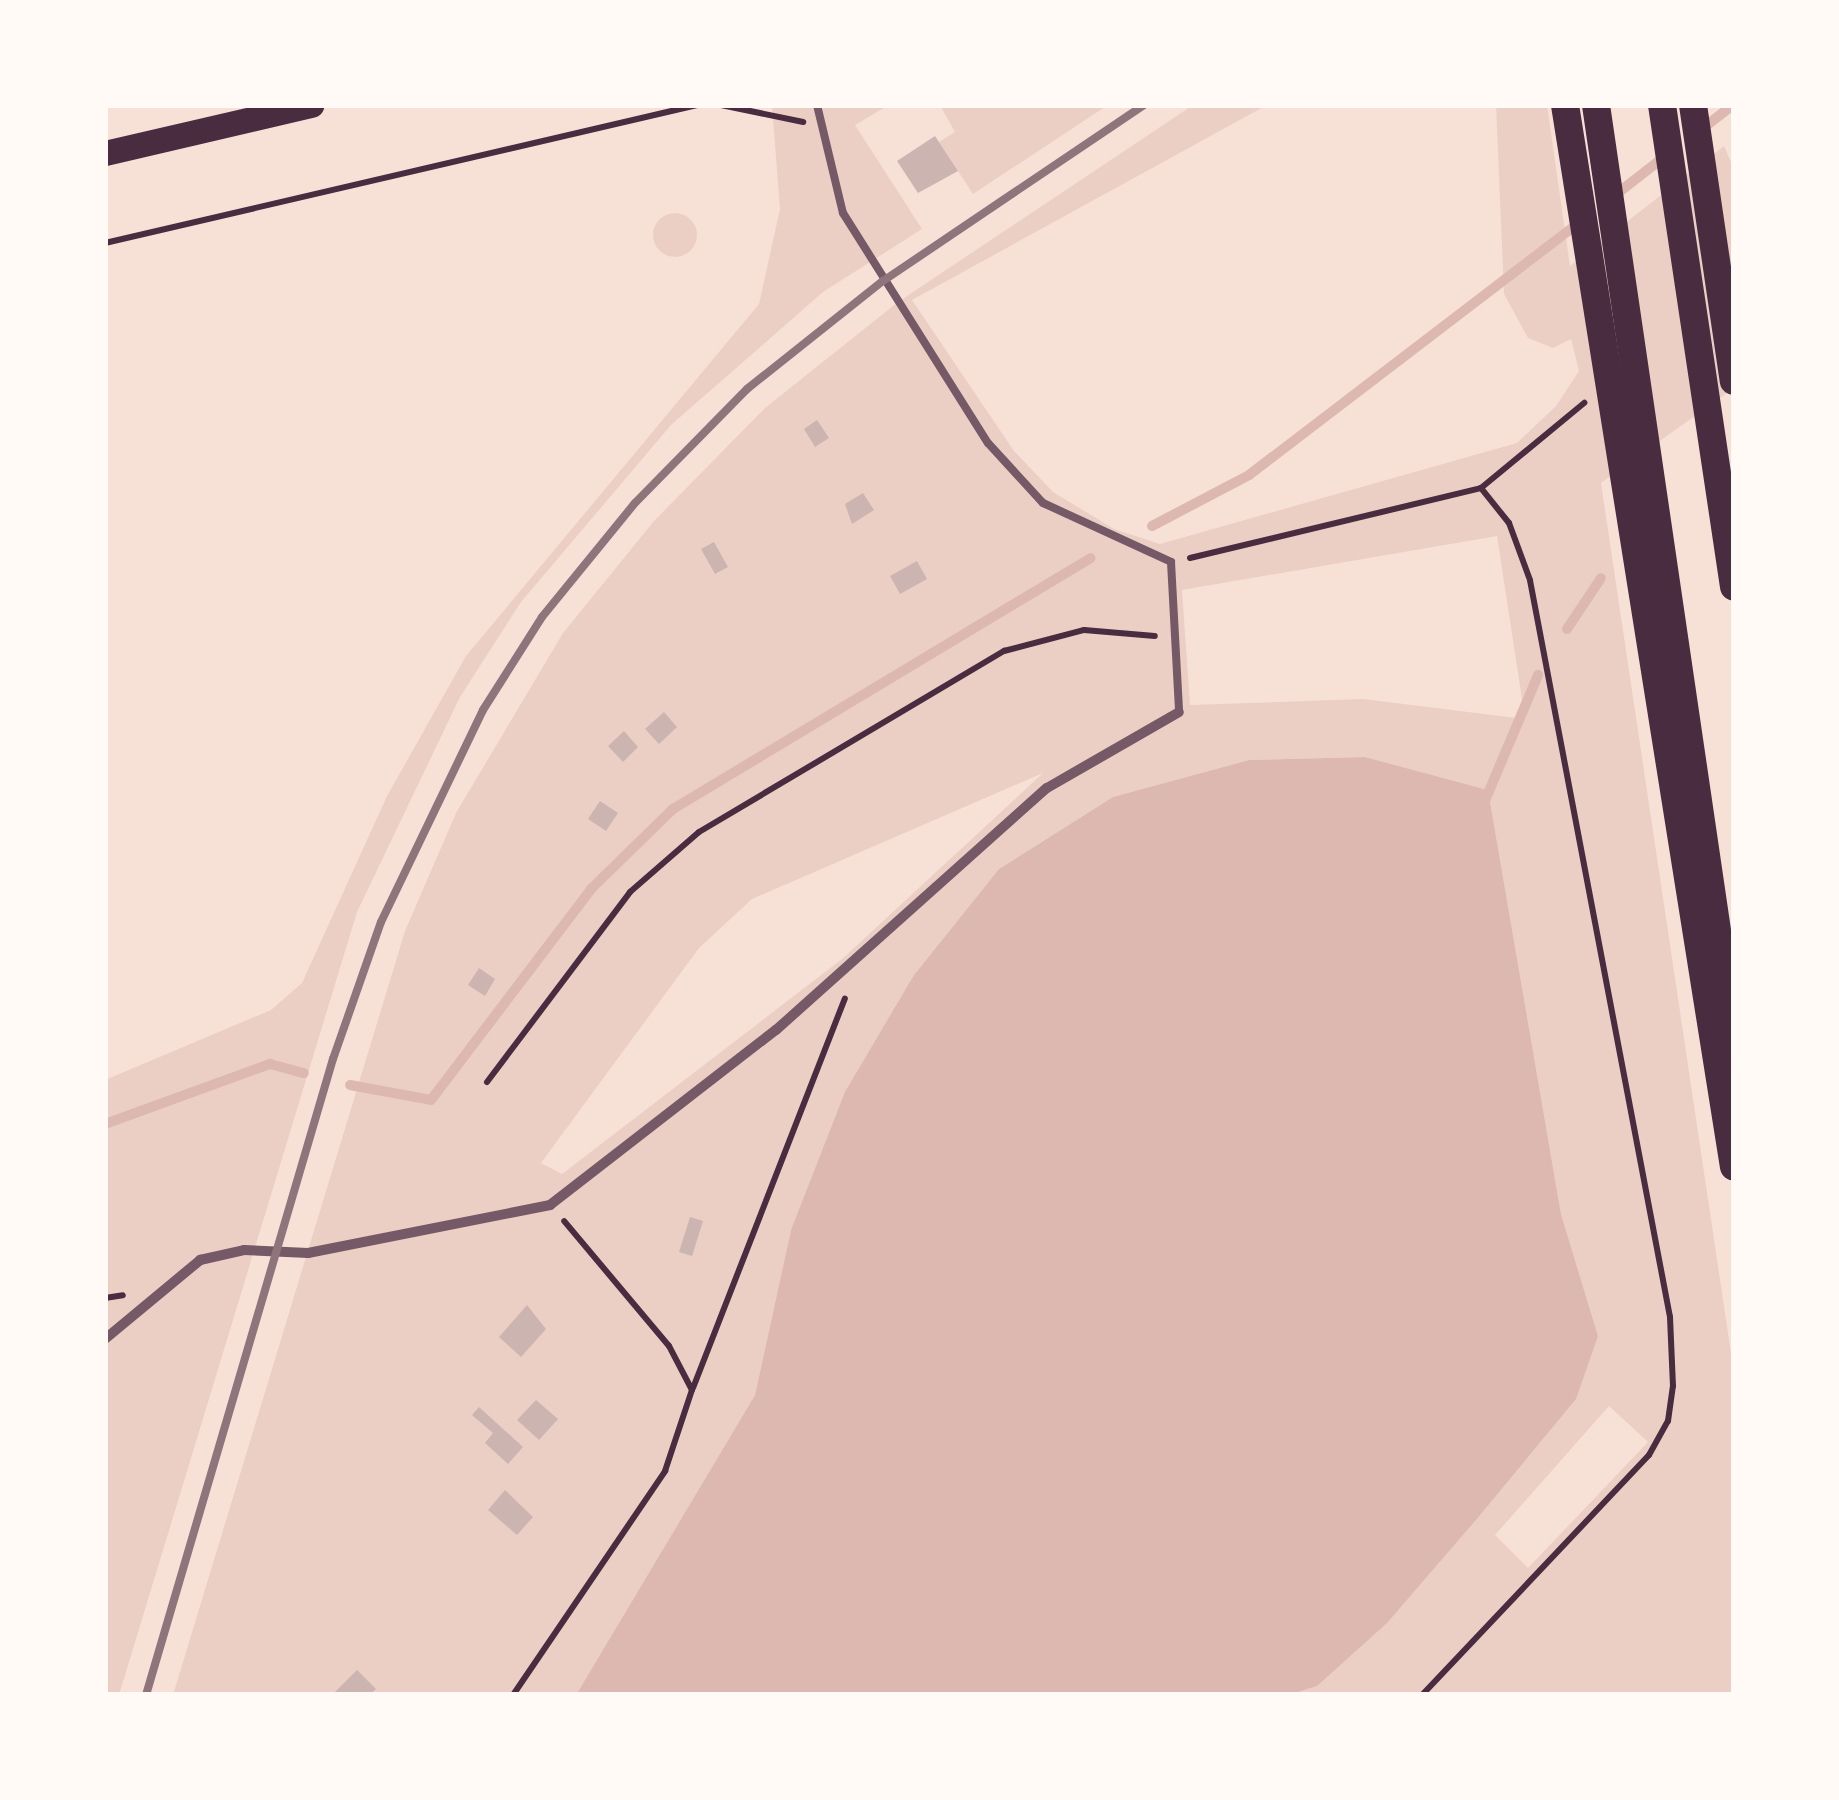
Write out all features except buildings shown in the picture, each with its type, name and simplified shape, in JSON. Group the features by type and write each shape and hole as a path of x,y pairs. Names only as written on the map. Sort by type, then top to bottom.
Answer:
{"highway":[{"path":"1565,105 1620,470 1734,1166"},
{"path":"1596,105 1734,1046"},
{"path":"1662,105 1734,587"},
{"path":"1693,105 1734,381"}],"main road":[{"path":"105,152 249,112 312,105"}],"street":[{"path":"105,1339 200,1260 244,1250 308,1253 550,1205 864,952 1047,788 1179,712"}],"lane":[{"path":"817,105 843,212 988,443 1043,502 1171,562 1179,712"}],"path":[{"path":"105,243 696,105"},
{"path":"721,105 820,126"},
{"path":"1171,562 1480,488 1594,393"},
{"path":"1422,1695 1649,1455 1668,1422 1673,1386 1670,1317 1530,580 1509,523 1480,488"},
{"path":"486,1082 630,892 698,832 1004,651 1084,630 1176,638"},
{"path":"514,1695 666,1472 692,1390 864,952"},
{"path":"550,1205 669,1346 692,1390"}],"shaded area":[{"path":"772,105 889,105 855,125 922,229 823,292 671,425 521,602 460,697 357,912 119,1695 105,1695 105,1080 271,1010 302,983 387,796 466,656 759,304 780,209"},
{"path":"940,105 1108,105 973,194 939,142 955,132"},
{"path":"1193,105 1267,105 912,300 1014,451 1053,492 1114,529 1160,544 1517,443 1556,406 1579,371 1571,339 1553,348 1528,338 1504,294 1496,105 1547,105 1570,266 1724,146 1734,169 1734,388 1601,483 1734,1373 1734,1695 1289,1695 1317,1686 1598,1336 1561,1214 1488,790 1365,757 1249,760 1113,797 999,869 914,975 791,1230 755,1395 576,1695 173,1695 405,931 456,813 563,633 654,521 765,408 898,302","holes":["1497,536 1525,719 1363,699 1190,705 1182,590","1043,773 842,959 562,1174 541,1163 699,948 752,899","1609,1406 1648,1442 1528,1568 1495,1535"]},
{"path":"675,213 691,219 697,235 691,251 675,257 659,251 653,235 659,219"},
{"path":"1365,757 1488,790 1561,1214 1598,1336 1576,1399 1475,1521 1387,1623 1317,1686 1289,1695 576,1695 755,1395 791,1230 845,1092 914,975 999,869 1113,797 1249,760"}],"waterway":[{"path":"1702,129 1733,105"},
{"path":"1614,196 1664,157"},
{"path":"1152,526 1249,475 1581,221"},
{"path":"350,1085 431,1100 591,889 673,809 1090,558"},
{"path":"1567,629 1601,578"},
{"path":"1484,803 1538,675"},
{"path":"105,1124 270,1064 304,1073"}],"railway":[{"path":"146,1695 333,1059 381,922 483,710 542,617 635,503 747,389 883,281 1144,105"}]}
